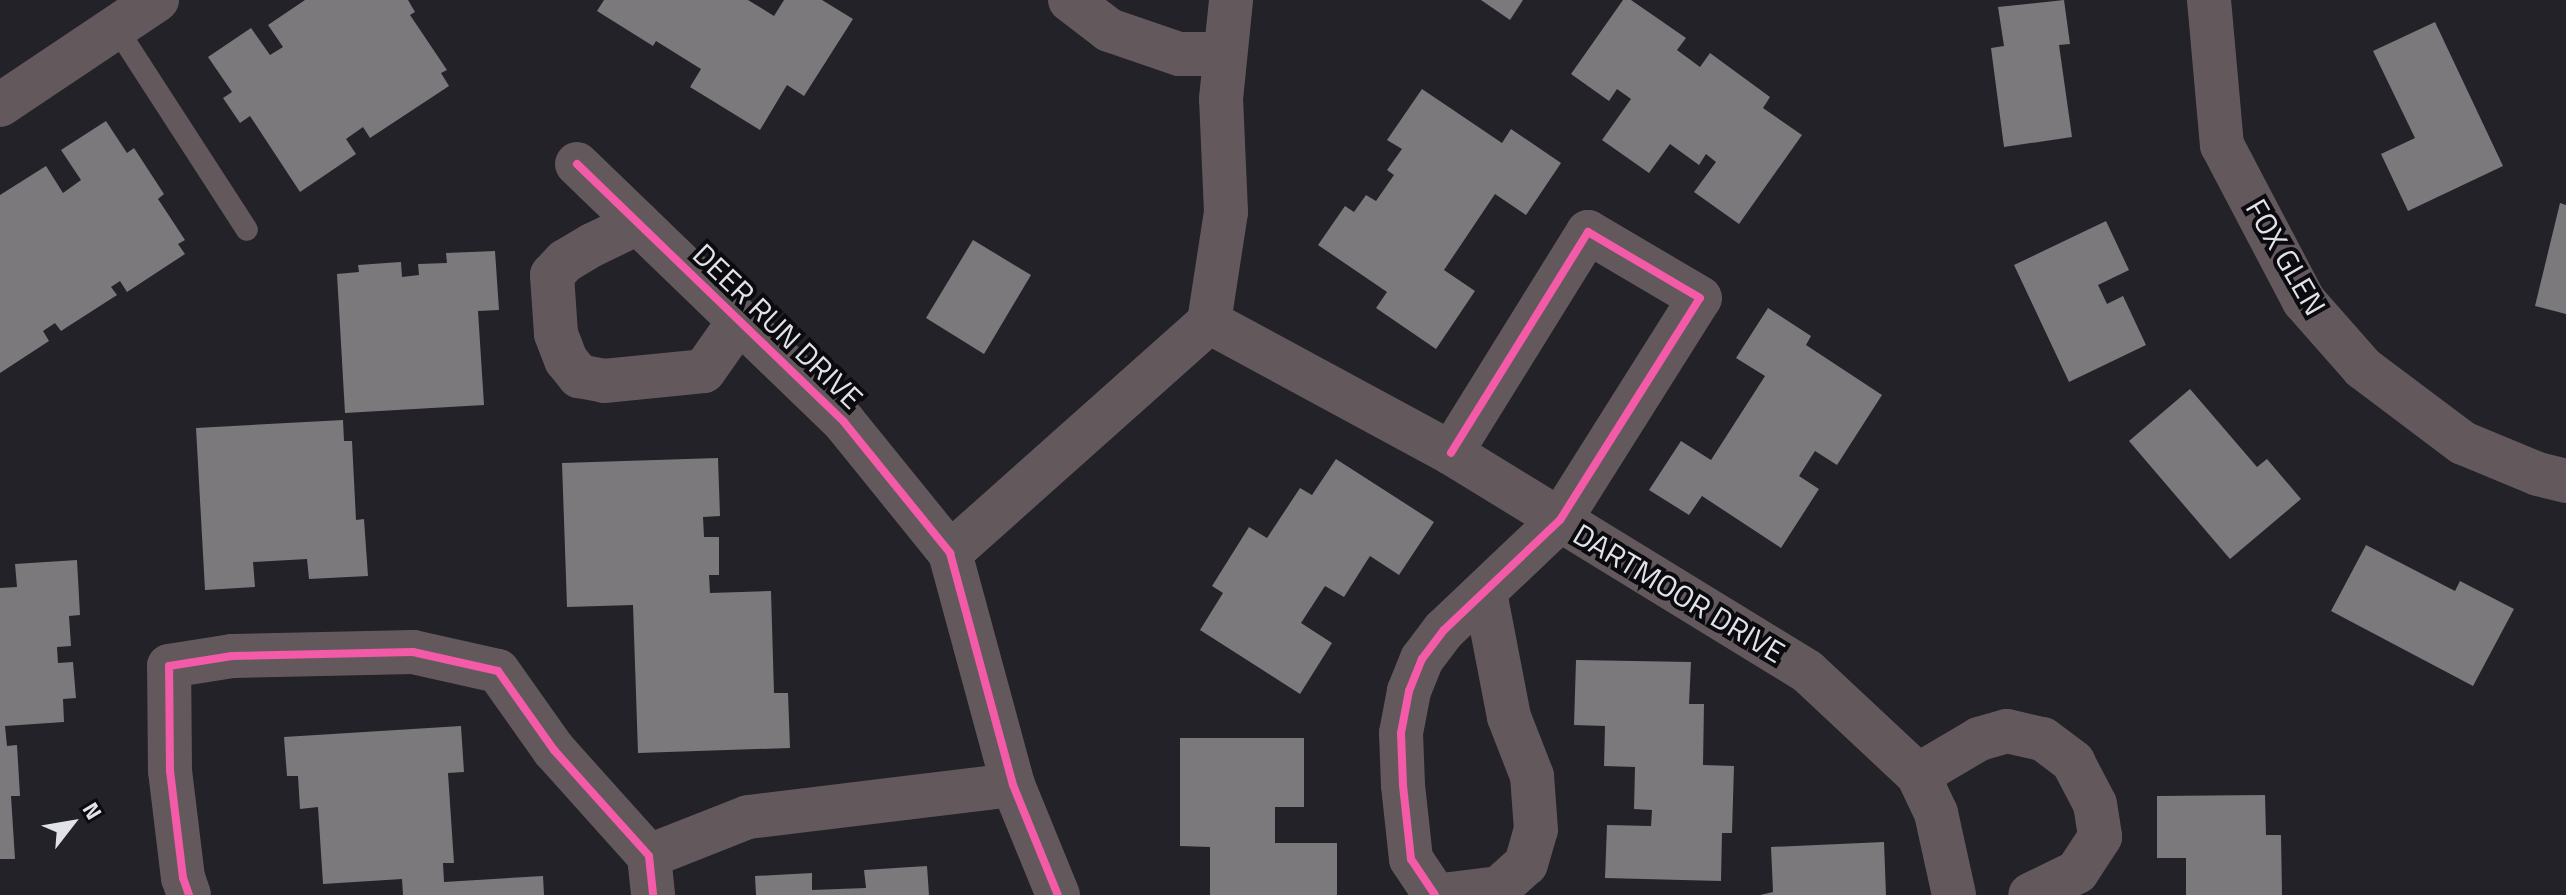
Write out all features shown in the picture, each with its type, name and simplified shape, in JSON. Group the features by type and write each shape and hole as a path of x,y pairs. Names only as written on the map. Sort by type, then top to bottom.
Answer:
{"street":[{"path":"0,105 157,0"},
{"path":"1070,0 1109,30 1123,35 1179,54 1225,54"},
{"path":"950,553 1209,322 1226,212 1221,99 1231,0"},
{"name":"FOX GLEN","path":"2209,0 2222,145 2304,301 2363,368 2463,443 2538,474 2566,481"},
{"name":"DEER RUN DRIVE","path":"577,164 844,422 950,553 1013,785 1058,895"},
{"path":"638,223 578,253 552,275 556,334 566,360 579,376 604,381 704,371 739,321"},
{"path":"1435,895 1411,859 1401,733 1409,691 1422,659 1444,630 1560,520 1700,298 1588,232 1451,453"},
{"name":"DARTMOOR DRIVE","path":"1209,322 1451,453 1807,671 1918,775 1936,813 1954,895"},
{"path":"1442,895 1499,888 1526,864 1536,830 1532,776 1509,717 1485,592"},
{"path":"189,895 183,878 170,771 169,666 232,656 413,652 498,671 554,750 651,875 748,817 1013,785"},
{"path":"1918,775 1979,739 2007,731 2043,739 2073,762 2095,804 2100,837 2077,872 2030,895"}],"lane":[{"path":"117,29 247,230"}],"building":[{"path":"305,0 408,0 415,12 410,15 447,70 441,73 449,86 370,138 363,127 346,139 356,154 300,192 250,116 240,123 223,98 232,92 208,57 251,28 270,55 283,47 268,25"},
{"path":"604,0 748,0 774,16 784,0 822,0 853,19 804,96 787,85 760,130 690,87 701,69 656,41 653,46 597,11"},
{"path":"1481,0 1523,0 1510,20"},
{"path":"1623,0 1631,0 1686,38 1677,50 1700,67 1710,53 1770,97 1763,108 1802,135 1739,224 1694,192 1716,162 1706,154 1699,165 1670,144 1649,173 1602,140 1631,99 1617,89 1609,101 1571,74"},
{"path":"2064,0 2070,44 2059,45 2072,137 2004,147 1991,48 2004,46 1998,7"},
{"path":"2435,22 2503,166 2408,211 2381,154 2415,138 2373,51"},
{"path":"1422,89 1502,143 1511,129 1561,163 1526,215 1495,194 1444,270 1475,291 1436,349 1376,308 1387,292 1318,245 1345,206 1354,212 1366,195 1376,201 1394,175 1387,170 1402,149 1387,140"},
{"path":"106,121 127,153 134,148 164,194 158,199 185,240 178,244 185,254 127,292 120,281 111,287 117,295 61,331 55,323 43,331 49,341 0,373 0,195 46,166 63,193 81,180 61,150"},
{"path":"2560,203 2566,205 2566,314 2535,306"},
{"path":"2106,221 2129,270 2098,285 2107,304 2123,296 2146,345 2069,382 2014,265"},
{"path":"973,240 1031,275 984,354 926,318"},
{"path":"495,251 499,310 478,311 484,405 345,413 337,274 359,272 358,265 401,262 402,277 419,275 418,264 447,263 446,253"},
{"path":"1768,308 1811,336 1806,345 1882,395 1837,465 1815,451 1799,476 1819,489 1781,548 1702,496 1689,515 1649,490 1681,441 1711,460 1765,376 1736,358"},
{"path":"2190,389 2257,467 2267,459 2301,499 2230,559 2129,441"},
{"path":"343,420 344,441 352,441 356,520 364,519 368,576 309,579 307,559 253,562 255,587 205,590 196,428"},
{"path":"718,458 720,516 703,517 704,537 719,537 719,575 709,575 710,593 771,591 774,693 788,693 790,748 638,753 633,605 567,607 562,463"},
{"path":"1336,459 1434,522 1399,575 1370,556 1344,597 1325,586 1301,623 1332,643 1300,694 1200,630 1223,593 1212,586 1249,527 1267,538 1300,488 1312,495"},
{"path":"2366,545 2455,591 2460,581 2514,609 2473,686 2331,611"},
{"path":"77,560 80,615 69,616 71,646 57,647 58,663 73,662 76,698 63,699 64,722 5,726 7,746 17,745 20,796 11,796 15,859 0,859 0,588 17,587 15,564"},
{"path":"1576,660 1691,662 1689,704 1704,704 1703,765 1734,766 1732,833 1722,833 1721,881 1605,878 1607,825 1651,826 1652,810 1634,809 1635,767 1604,766 1605,726 1574,725"},
{"path":"461,726 464,772 448,773 454,863 443,863 444,882 543,876 544,895 403,895 402,879 323,884 318,807 300,809 298,776 287,776 284,737"},
{"path":"1180,738 1304,738 1304,807 1275,807 1275,843 1337,843 1337,895 1210,895 1210,847 1180,846"},
{"path":"2265,795 2266,835 2281,835 2282,895 2186,895 2186,858 2157,858 2157,796"},
{"path":"1884,842 1886,895 1760,895 1773,892 1771,847"},
{"path":"927,866 929,895 756,895 755,876 812,873 812,890 866,888 864,870"}],"cycle path":[{"path":"577,164 844,422 950,553 1013,785 1058,895"},
{"path":"1435,895 1411,859 1403,785 1401,733 1409,691 1422,659 1444,630 1560,520 1700,298 1588,232 1451,453"},
{"path":"189,895 183,878 170,771 169,666 232,656 413,652 498,671 554,750 649,856 653,895"}]}
